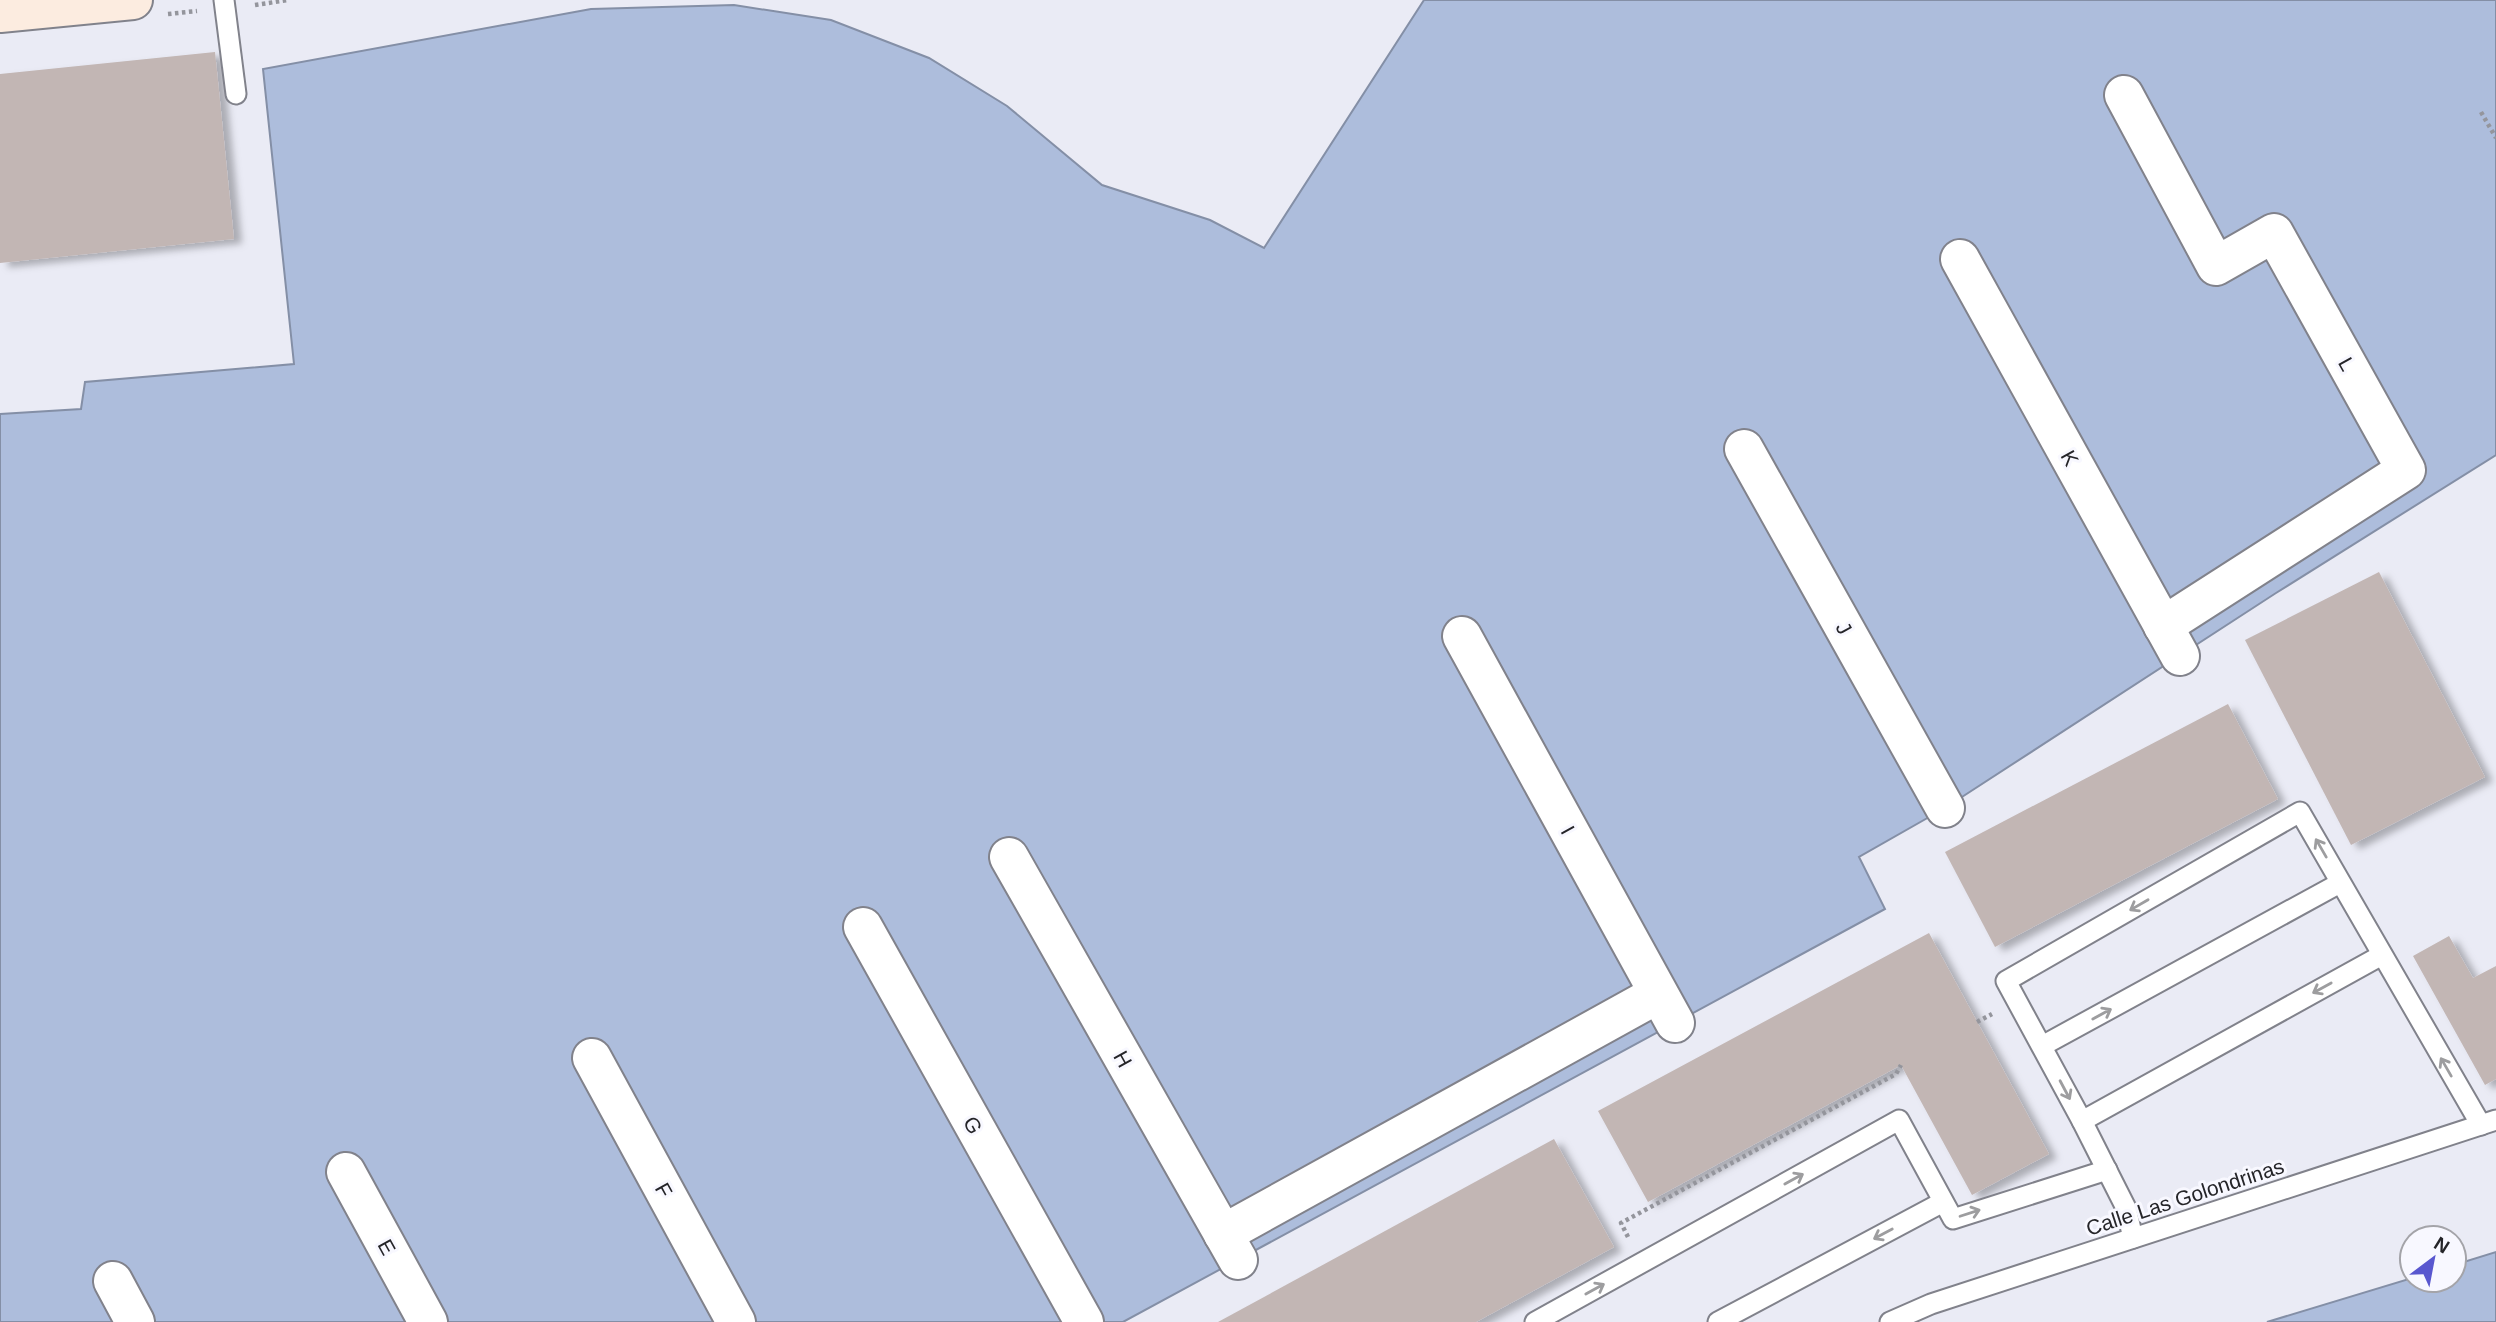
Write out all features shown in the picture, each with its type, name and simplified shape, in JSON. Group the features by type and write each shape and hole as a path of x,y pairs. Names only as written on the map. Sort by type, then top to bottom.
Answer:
{"street":[{"path":"0,13 133,0"},
{"name":"L","path":"2124,95 2216,266 2274,233 2406,470 2171,641"},
{"name":"K","path":"1961,260 2171,641"},
{"name":"J","path":"1744,449 1945,808"},
{"name":"I","path":"1230,1247 1666,1009 1462,636"},
{"name":"H","path":"1009,857 1230,1247"},
{"name":"G","path":"863,927 1084,1322"},
{"name":"F","path":"592,1058 736,1322"},
{"name":"E","path":"346,1172 428,1322"},
{"path":"113,1281 135,1322"}],"lane":[{"path":"224,0 236,94"},
{"path":"2133,1238 2126,1208 2006,981 2300,812 2382,955 2488,1123"},
{"path":"2042,1046 2340,883"},
{"path":"2082,1121 2382,955"},
{"path":"1535,1322 1899,1120 1953,1219 2107,1171"},
{"name":"Calle Las Golondrinas","path":"1890,1322 1931,1304 2488,1123"},
{"path":"1718,1322 1943,1202"}],"path":[{"path":"2481,112 2496,138"},
{"path":"1643,1263 1621,1223 1896,1074 1901,1065"}],"water":[{"path":"1424,0 2496,0 2496,455 2276,593 1945,808 1859,857 1885,909 1123,1322 0,1322 0,414 81,409 85,382 294,364 263,69 591,9 734,5 831,20 929,58 1007,106 1102,185 1210,220 1264,248"},
{"path":"2496,1252 2496,1322 2267,1322 2398,1282 2398,1294 2468,1294 2468,1261"}],"building":[{"path":"215,52 234,239 0,263 0,74"},
{"path":"2379,572 2485,777 2351,845 2245,640"},
{"path":"2228,704 2278,799 1995,947 1945,852"},
{"path":"1929,933 2049,1154 1972,1195 1901,1065 1648,1202 1598,1111"},
{"path":"2449,936 2473,978 2496,966 2496,1079 2485,1085 2413,956"},
{"path":"1554,1139 1614,1247 1476,1322 1218,1322"}]}
